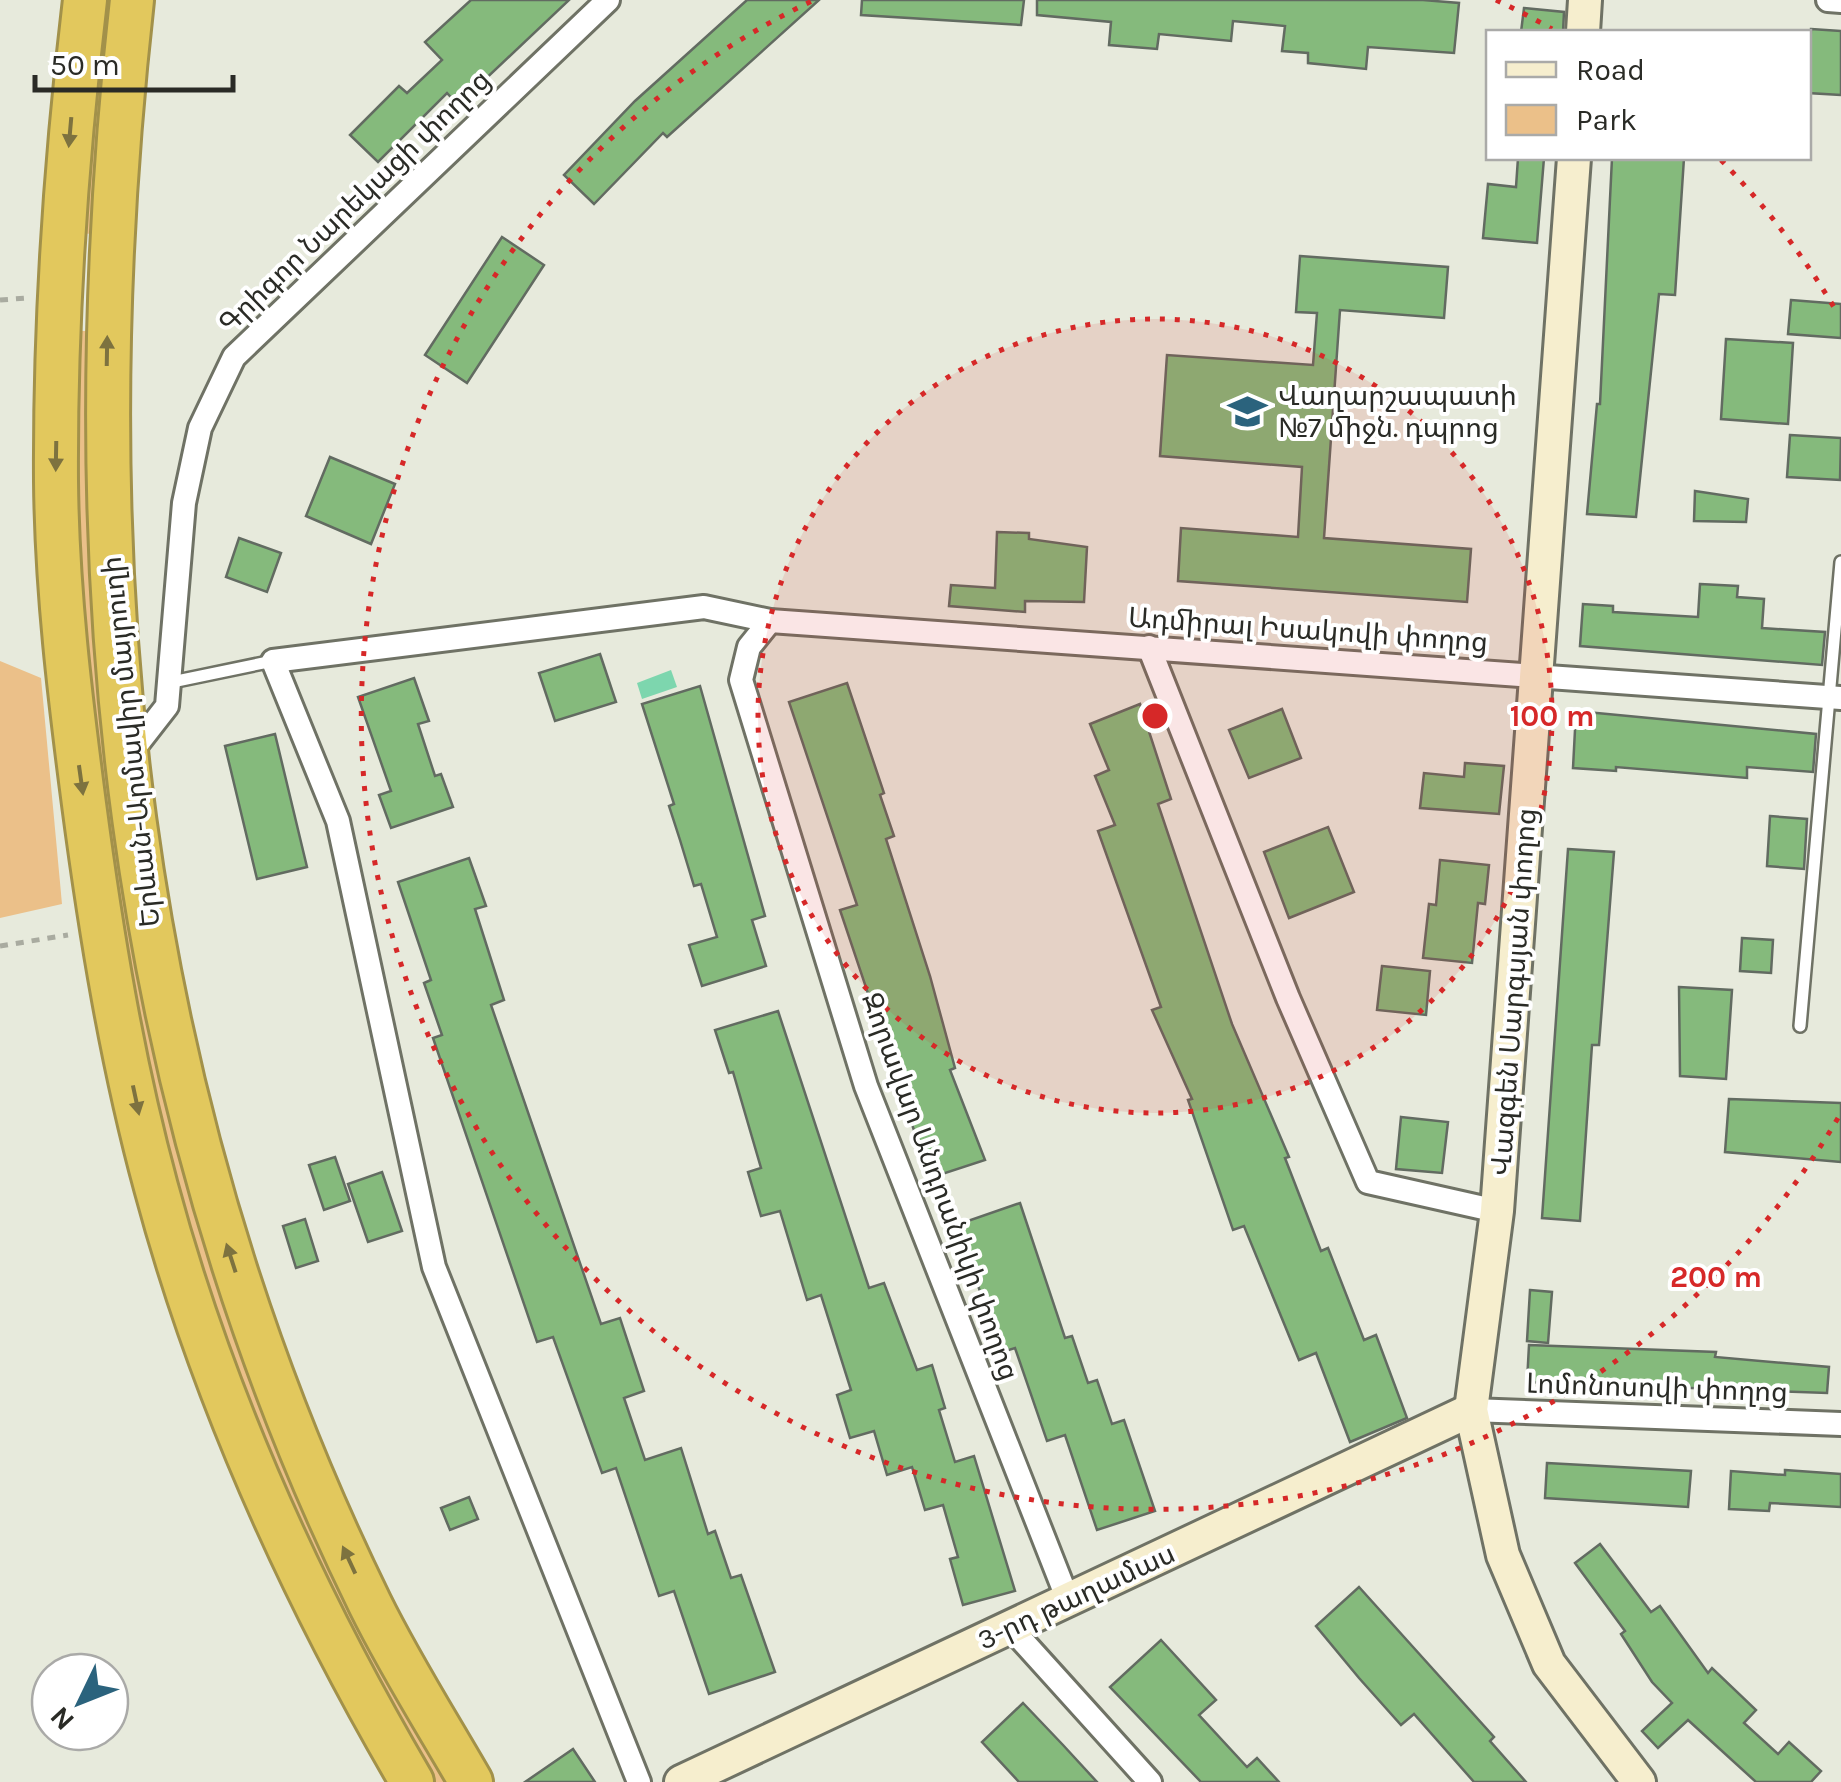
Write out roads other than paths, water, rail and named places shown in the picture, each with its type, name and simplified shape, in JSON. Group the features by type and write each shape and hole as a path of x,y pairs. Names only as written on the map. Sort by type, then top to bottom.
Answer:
{"highway":[{"name":"Երևան-Արմավիր մայրուղի","path":"85,0 58,295 56,485 66,667 101,932 156,1188 201,1329 274,1516 376,1722 412,1782"},
{"name":"Երևան-Արմավիր մայրուղի","path":"132,0 118,128 108,292 108,546 126,759 159,980 224,1238 305,1461 392,1648 471,1782"},
{"path":"58,295 108,292"},
{"path":"392,1648 491,1782"},
{"path":"376,1722 394,1782"}],"street":[{"name":"Գրիգոր Նարեկացի փողոց","path":"126,759 167,706 184,503 200,428 234,358 608,0"},
{"path":"1583,30 1586,0"},
{"path":"1828,0 1841,1"},
{"name":"Վազգեն Սարգսյան փողոց","path":"1574,160 1497,1211 1471,1410 1502,1554 1550,1664 1639,1782"},
{"name":"Ադմիրալ Իսակովի փողոց","path":"273,662 704,607 770,622 1835,697"},
{"name":"Զորավար Անդրանիկի փողոց","path":"770,622 749,647 741,680 866,1086 1068,1600"},
{"path":"1149,647 1288,998 1368,1182 1497,1211"},
{"path":"273,662 338,822 434,1266 639,1782"},
{"name":"3-րդ թաղամաս","path":"681,1782 1471,1410"},
{"name":"Լոմոնոսովի փողոց","path":"1471,1410 1841,1424"},
{"path":"1010,1628 1150,1782"}],"lane":[{"path":"1800,1026 1835,697 1841,562"},
{"path":"172,682 273,662"}],"place":[{"name":"Վաղարշապատի №7 միջն. դպրոց","path":"1248,411"}]}
